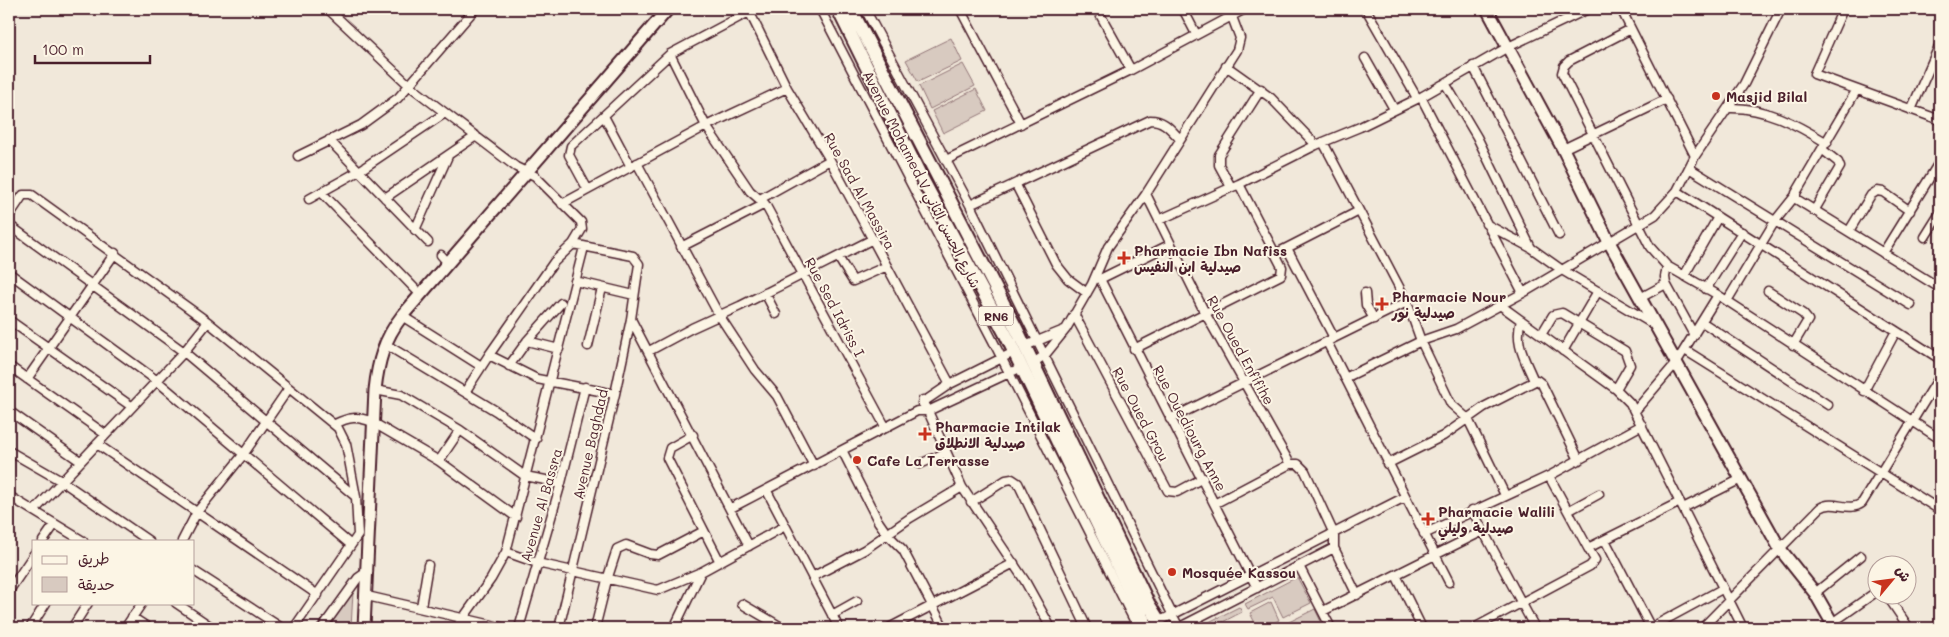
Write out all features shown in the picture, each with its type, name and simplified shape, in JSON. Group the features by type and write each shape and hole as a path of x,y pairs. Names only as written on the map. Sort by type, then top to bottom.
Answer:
{"main road":[{"path":"364,628 368,571 364,535 372,422 377,368 385,344 402,316 421,295 444,259 526,171 668,9"},
{"name":"RN6","path":"838,9 919,173 1019,349"},
{"name":"RN6","path":"851,9 1027,365 1153,626"},
{"path":"1487,9 1563,149 1609,242 1780,549 1815,594 1834,626"}],"street":[{"path":"328,9 410,86 516,167 534,176 582,225 573,244 554,262 465,392"},
{"path":"298,156 361,125 398,98 475,9"},
{"path":"732,21 740,9"},
{"name":"Avenue Mohamed V شارع الحسن الثاني","path":"820,9 1009,374 1153,626"},
{"path":"865,9 970,205 1179,628 1334,548"},
{"path":"960,9 1022,124"},
{"path":"1097,9 1131,70"},
{"path":"1183,9 1196,34"},
{"path":"731,508 843,452 917,411 928,411 1009,374 1045,355 1066,329 1098,278 1108,247 1146,194 1240,44 1240,38 1229,9"},
{"path":"946,160 1131,70 1245,9"},
{"path":"1366,9 1419,97 1522,293"},
{"path":"1159,220 1419,97 1508,47 1588,9"},
{"path":"1621,9 1696,156"},
{"path":"1345,378 1420,341 1456,329 1639,226 1655,215 1678,191 1696,156 1744,84 1781,9"},
{"path":"1843,9 1814,74 1856,91 1940,120"},
{"path":"588,190 569,156 569,149 670,54 749,10"},
{"name":"Rue Sad Al Massira","path":"749,10 787,88 830,160 950,384"},
{"path":"1631,30 1569,61 1564,66 1562,73 1650,247 1667,266 1718,296 1940,439"},
{"path":"1911,110 1940,44"},
{"name":"Rue Sed Idriss I","path":"670,54 706,126 750,192 762,202 886,428"},
{"path":"1365,58 1394,109"},
{"path":"1226,66 1261,89 1319,143 1359,211 1407,302 1420,341 1451,404 1468,419 1505,495"},
{"path":"1473,66 1559,235"},
{"path":"1445,83 1477,137 1531,248"},
{"path":"562,204 706,126 787,88"},
{"path":"1134,349 1279,276 1283,271 1235,185 1219,165 1219,155 1261,89"},
{"path":"1727,302 1776,222 1795,196 1856,91"},
{"path":"1563,149 1667,99"},
{"path":"1728,108 1744,108 1773,115 1827,143"},
{"path":"309,200 359,171 445,113"},
{"path":"604,116 719,315 755,370 777,396 814,466"},
{"path":"970,205 1016,185 1150,120 1157,120 1166,124 1180,140"},
{"path":"385,198 476,136"},
{"path":"329,140 428,242"},
{"path":"1814,211 1840,168 1838,162 1822,150"},
{"path":"416,230 448,155"},
{"path":"681,248 762,202 830,160"},
{"path":"1883,253 1940,161"},
{"path":"1689,168 1910,305"},
{"path":"1016,185 1056,264 1068,279 1087,293"},
{"path":"1678,191 1940,359"},
{"path":"1849,231 1871,196 1877,191 1883,192 1910,211"},
{"path":"322,192 421,295"},
{"path":"9,216 22,197 30,194 115,253 208,322 335,424 341,432 346,444 364,535 351,545 294,628"},
{"name":"Rue Oued Enfifihe","path":"1146,194 1205,313 1290,464"},
{"path":"1795,196 1798,201 1940,288"},
{"path":"1275,254 1359,211"},
{"path":"1925,237 1940,213"},
{"path":"1684,276 1718,217"},
{"path":"1486,224 1531,248 1562,270 1654,324"},
{"path":"9,225 184,352 356,496"},
{"path":"1706,289 1742,232"},
{"path":"650,351 873,239"},
{"path":"456,628 492,579 506,552 584,247 573,244"},
{"path":"1098,278 1171,244"},
{"name":"Avenue Baghdad","path":"560,628 615,394 631,319 639,264 633,256 584,247"},
{"path":"1287,248 1330,340 1345,378 1387,464 1449,582"},
{"path":"27,379 115,253"},
{"path":"838,257 853,282 887,266"},
{"path":"1667,266 1666,284 1694,335"},
{"path":"9,273 69,319 156,380 351,545"},
{"name":"Rue Ouediourg Anne","path":"1098,278 1170,419 1216,503 1257,588"},
{"path":"575,281 634,296"},
{"path":"1640,298 1666,284"},
{"path":"588,346 602,288"},
{"path":"1563,351 1598,291"},
{"path":"1768,291 1803,314 1808,320 1793,345"},
{"path":"765,293 776,314"},
{"path":"1365,293 1366,306 1374,319"},
{"path":"1635,410 1676,363 1718,296"},
{"path":"509,366 526,341 561,302"},
{"path":"1170,419 1245,384 1407,302"},
{"path":"1500,305 1616,389 1635,410 1722,589 1743,628"},
{"path":"1541,335 1553,315 1557,312 1579,322 1625,351 1630,365 1616,389"},
{"name":"Rue Oued Grou","path":"1074,314 1168,491 1177,492 1203,478"},
{"path":"402,316 481,366"},
{"path":"631,319 650,351 750,546"},
{"path":"9,320 131,406"},
{"path":"1521,320 1517,334 1518,341 1534,381 1542,384 1579,460"},
{"path":"34,511 184,352 208,322"},
{"path":"1702,322 1828,405"},
{"path":"917,411 923,400 950,384 1037,339 1066,329"},
{"path":"1864,391 1896,331"},
{"path":"526,341 559,349"},
{"path":"385,344 465,392 536,439"},
{"path":"1685,350 1940,510"},
{"path":"489,355 537,379 615,394"},
{"path":"9,366 106,434"},
{"path":"1702,628 1824,506 1832,504 1853,508 1862,503 1940,376"},
{"path":"1387,464 1443,436 1484,407 1534,381"},
{"name":"Avenue Al Bassra","path":"519,628 560,484 585,387"},
{"path":"183,540 197,512 243,454 290,388"},
{"path":"375,390 401,395 460,430 525,476 560,484"},
{"path":"923,400 945,454 962,488 1014,563 1051,628"},
{"path":"9,411 80,461"},
{"path":"335,424 348,417 363,418 372,422 439,461 516,517"},
{"path":"1424,534 1472,510 1549,476 1642,426"},
{"path":"439,461 460,430"},
{"path":"692,435 670,448 667,458 720,562"},
{"path":"97,444 318,595"},
{"path":"9,451 63,482 148,540"},
{"path":"843,452 866,499 887,534 903,550 944,628"},
{"path":"920,464 945,454"},
{"path":"1216,503 1290,464 1298,464 1305,472 1334,534 1334,548 1357,595"},
{"path":"1474,628 1594,564 1594,559 1549,476"},
{"path":"972,502 1006,480 1012,479 1018,483 1087,628"},
{"path":"1588,548 1741,479"},
{"path":"812,577 864,550 962,488"},
{"path":"767,491 839,628"},
{"path":"1568,511 1599,494"},
{"path":"9,496 81,540"},
{"path":"1153,626 1405,497"},
{"path":"1472,510 1535,628"},
{"path":"44,540 55,524"},
{"path":"506,552 537,563 658,590 701,572 785,526"},
{"path":"595,628 614,554 623,546 658,555 704,531"},
{"path":"1323,611 1484,531"},
{"path":"1604,540 1650,628 1722,589"},
{"path":"1815,594 1861,556"},
{"path":"9,591 32,557"},
{"path":"889,628 1014,563"},
{"path":"421,607 428,565"},
{"path":"1299,566 1331,628"},
{"path":"322,628 358,578 368,571"},
{"path":"195,572 282,628"},
{"path":"674,628 701,572"},
{"path":"1396,575 1422,628"},
{"path":"367,596 421,607 487,626 505,628"},
{"path":"1834,626 1866,600"},
{"path":"832,615 857,602"},
{"path":"30,628 45,604"},
{"path":"72,628 87,604"},
{"path":"125,628 141,604"},
{"path":"177,604 213,628"},
{"path":"742,604 783,628"},
{"path":"1893,604 1909,628"},
{"path":"132,617 149,628"}],"green space":[{"path":"951,38 962,61 918,82 906,60"},
{"path":"963,64 975,86 930,109 919,86"},
{"path":"976,89 987,111 943,133 932,111"},
{"path":"1297,577 1311,603 1283,617 1273,597 1248,609 1245,604"},
{"path":"353,592 351,628 327,628"},
{"path":"1271,602 1279,620 1264,628 1256,625 1250,613"},
{"path":"1239,607 1242,612 1217,625 1217,628 1197,628"},
{"path":"1315,609 1324,628 1288,628 1285,624"}],"place":[{"name":"Masjid Bilal","path":"1716,96"},
{"name":"Pharmacie Ibn Nafiss صيدلية ابن النفيس","path":"1124,258"},
{"name":"Pharmacie Nour صيدلية نور","path":"1382,304"},
{"name":"Pharmacie Intilak صيدلية الانطلاق","path":"925,434"},
{"name":"Cafe La Terrasse","path":"857,460"},
{"name":"Pharmacie Walili صيدلية وليلي","path":"1428,519"},
{"name":"Mosquée Kassou","path":"1172,572"}]}
